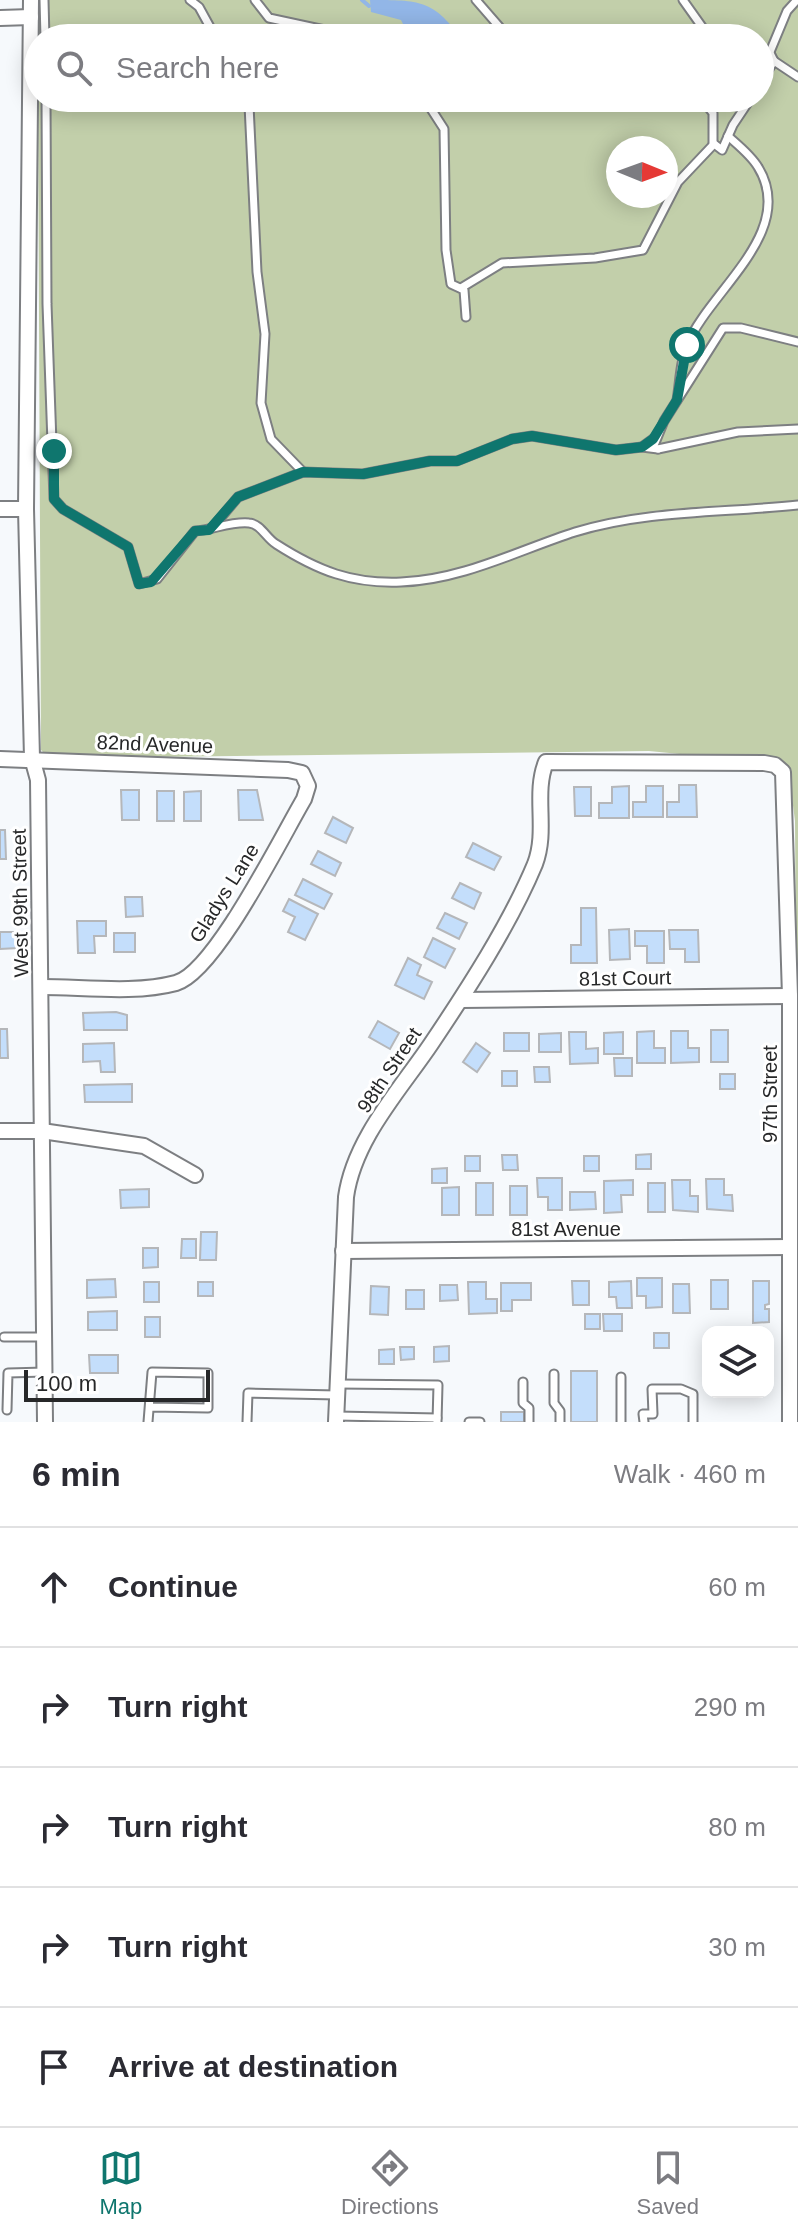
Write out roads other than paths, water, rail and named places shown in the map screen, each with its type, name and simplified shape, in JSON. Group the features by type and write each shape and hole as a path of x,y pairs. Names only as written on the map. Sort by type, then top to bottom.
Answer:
{"street":[{"name":"West 99th Street","path":"31,0 31,24"},
{"path":"0,18 31,17"},
{"name":"West 99th Street","path":"30,112 26,509 32,758 38,780 45,1422"},
{"path":"0,509 26,509"},
{"name":"82nd Avenue","path":"0,759 288,770 306,778"},
{"name":"97th Street","path":"546,762 764,763 779,768 786,788 790,996 790,1422"},
{"name":"98th Street","path":"336,1419 348,1183 356,1160 461,1000 534,865 542,832 539,778 546,762"},
{"name":"Gladys Lane","path":"42,987 157,986 191,977 215,951 296,813 307,793 306,778"},
{"name":"81st Court","path":"461,1000 790,996"},
{"path":"0,1131 42,1131 144,1146 195,1175"},
{"name":"81st Avenue","path":"343,1251 790,1247"}],"lane":[{"path":"44,0 45,24"},
{"path":"190,0 199,7 208,24"},
{"path":"255,0 269,18 303,24"},
{"path":"476,0 497,24"},
{"path":"683,0 700,24"},
{"path":"774,51 787,11 797,0"},
{"path":"774,59 798,77"},
{"path":"46,112 47,304 54,499 63,509 128,547 139,584 157,579 195,531 248,522 259,526 277,544 350,581 404,582 432,580 527,552 576,532 674,513 798,505"},
{"path":"249,112 257,272 265,334 261,403 271,439 303,472"},
{"path":"433,112 444,129 446,250 451,284 464,290 466,317"},
{"path":"461,288 502,263 595,258 643,250 678,182 714,144 712,112"},
{"path":"714,144 722,150 741,112"},
{"path":"677,400 687,345 755,246 766,220 767,188 758,165 728,136"},
{"path":"642,447 653,439 723,328 741,328 798,342"},
{"path":"291,460 335,476 430,461 457,461 512,439 532,436 616,450 658,449 738,432 798,429"},
{"path":"653,439 655,443 648,446 658,449"},
{"path":"209,530 238,497 303,472 316,471"},
{"path":"4,1337 45,1337"},
{"path":"7,1410 8,1373 45,1372"},
{"path":"148,1422 152,1372 208,1373 208,1408 151,1407"},
{"path":"554,1374 554,1403 560,1411 560,1422"},
{"path":"621,1377 621,1422"},
{"path":"523,1382 523,1403 529,1408 529,1422"},
{"path":"247,1422 248,1393 438,1385 437,1420 336,1419"},
{"path":"644,1422 643,1414 653,1414 652,1389 681,1389 693,1394 693,1422"},
{"path":"469,1422 480,1422"}],"water":[{"path":"370,0 413,2 433,9 450,24 403,24 401,20 371,12"}],"waterway":[{"path":"362,0 369,6"}]}
